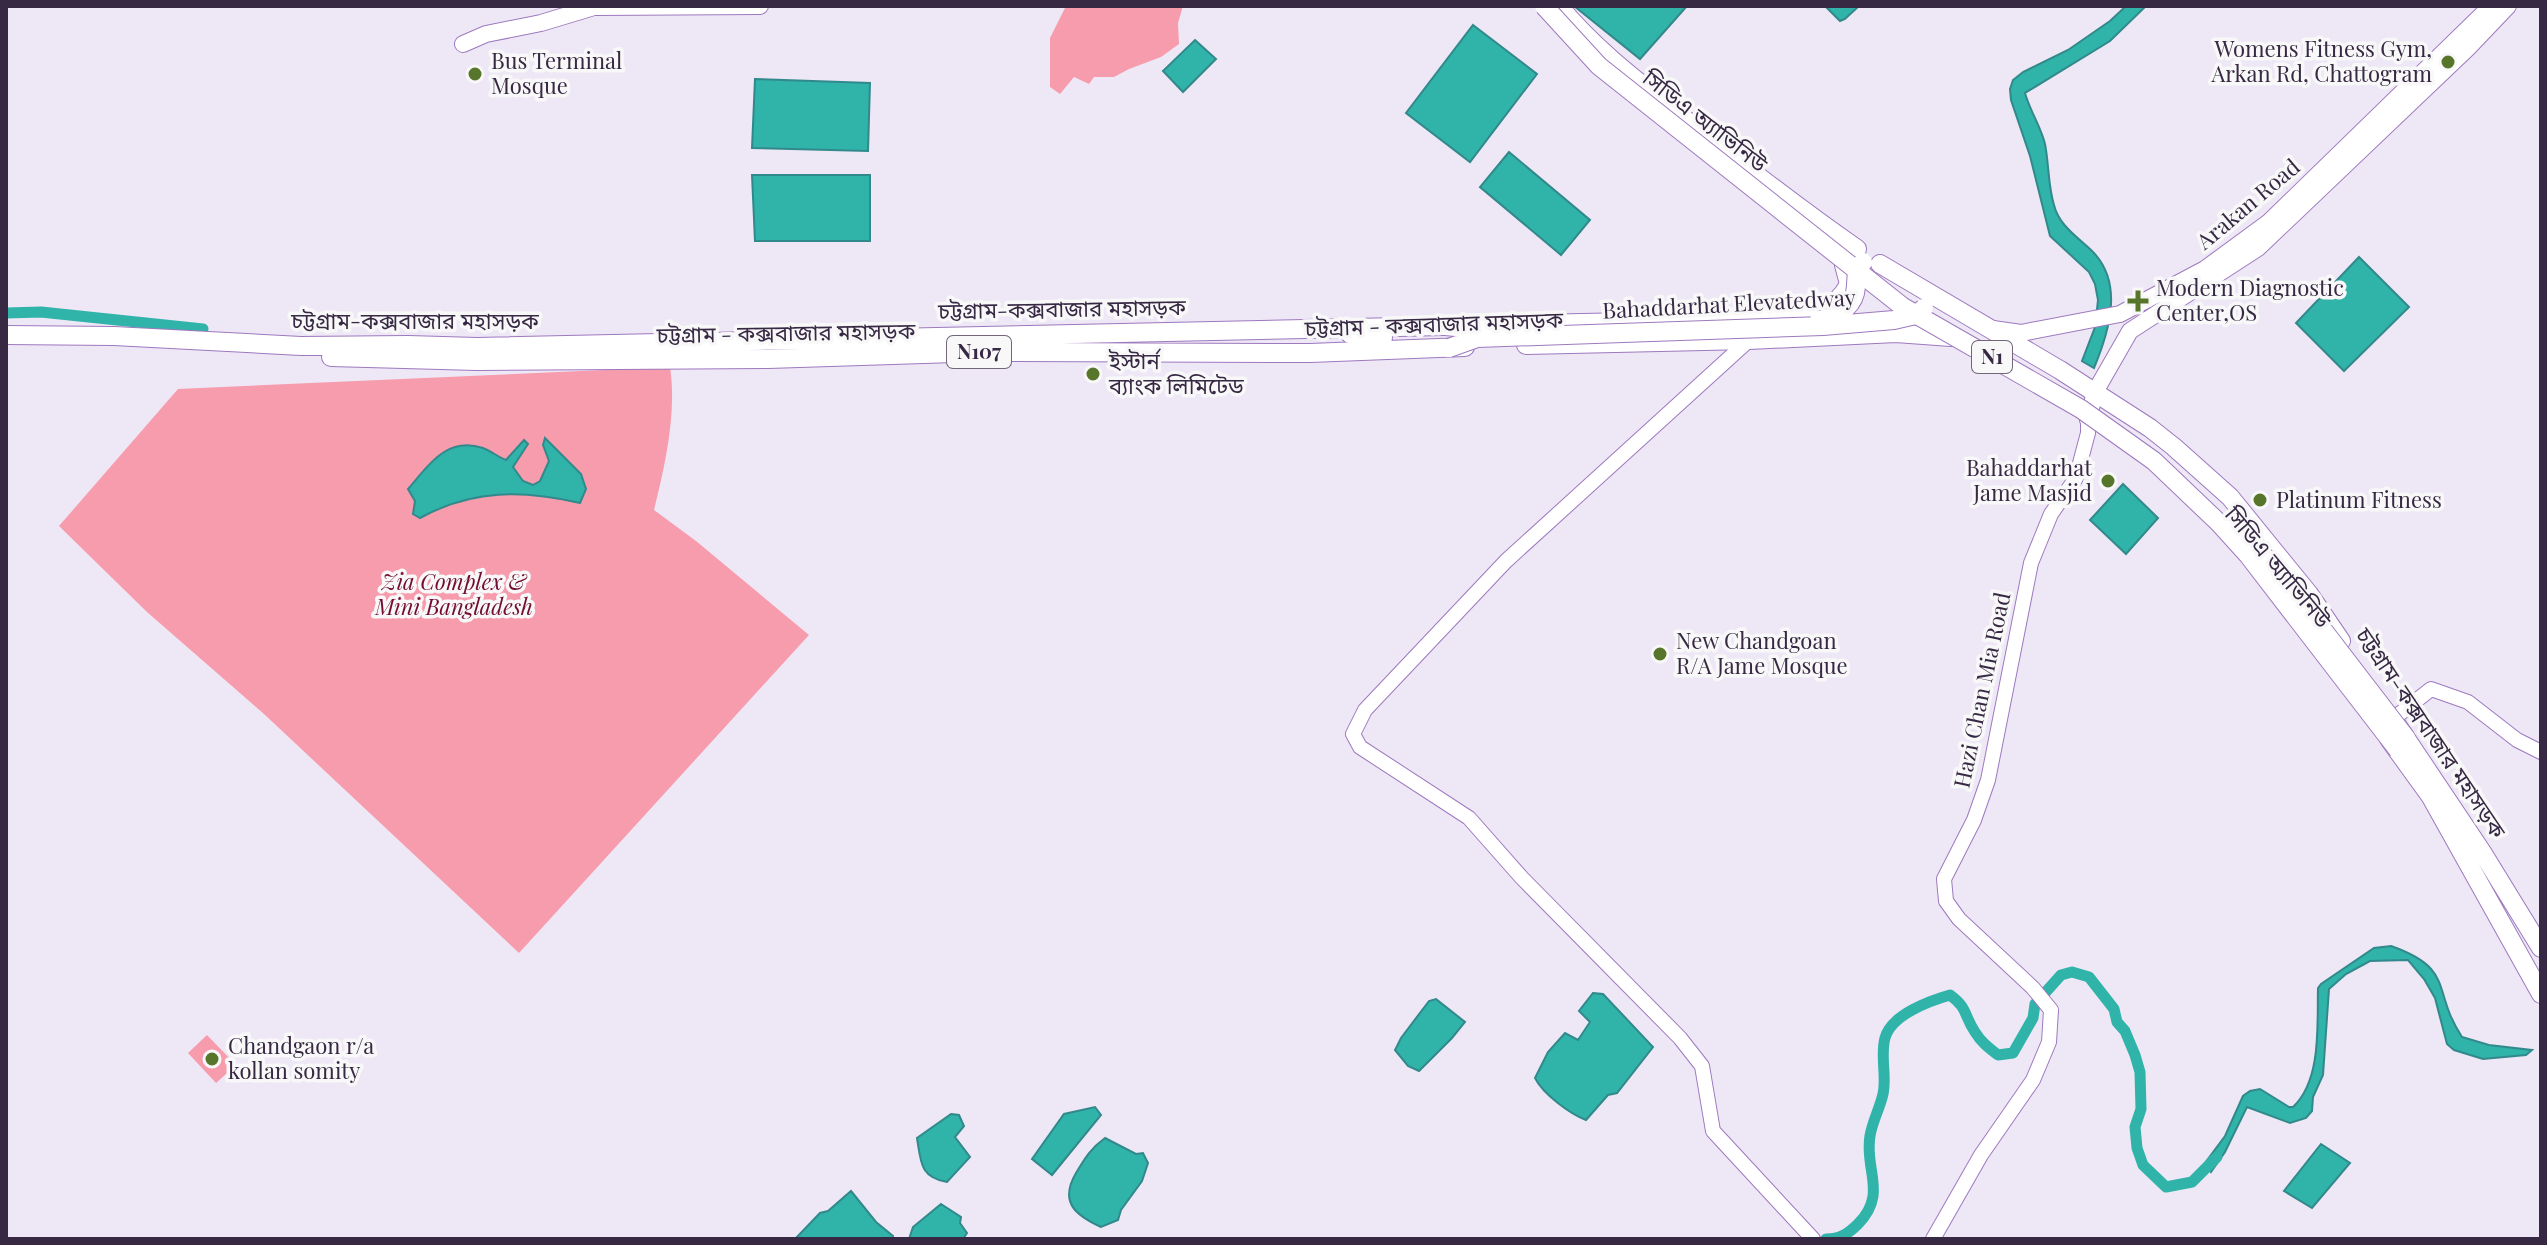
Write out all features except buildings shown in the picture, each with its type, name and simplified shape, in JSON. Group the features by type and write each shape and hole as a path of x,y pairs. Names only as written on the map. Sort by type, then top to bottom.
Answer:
{"main road":[{"path":"463,44 486,34 541,23 594,7 760,6"},
{"name":"Bahaddarhat Elevatedway","path":"1543,6 1584,53 1920,311 2136,446 2219,523 2402,744"},
{"name":"Bahaddarhat Elevatedway","path":"1557,6 1600,54 1861,266"},
{"name":"Arakan Road","path":"1980,324 1996,330 2021,333 2120,314 2205,269 2269,222 2491,6"},
{"name":"Arakan Road","path":"2088,420 2095,392 2130,331 2258,248 2508,6"},
{"name":"Bahaddarhat Elevatedway","path":"1445,326 1476,330 1823,319 1834,317 1847,307 1855,294 1861,266"},
{"name":"N1","path":"1861,266 1980,324 2095,392"},
{"name":"সিডিএ অ্যাভিনিউ","path":"1861,266 1951,337 2088,420 2142,457 2212,524 2402,744 2417,766 2431,797 2541,994"},
{"name":"Bahaddarhat Elevatedway","path":"1449,348 1477,338 1823,326 1894,320 1920,311"},
{"name":"চট্টগ্রাম-কক্সবাজার মহাসড়ক","path":"6,335 114,336 301,346 477,347 1445,326"},
{"path":"1313,329 1383,338 1316,352"},
{"name":"চট্টগ্রাম - কক্সবাজার মহাসড়ক","path":"6,344 477,361 825,358 986,352 1316,352 1896,333 1951,337"},
{"name":"চট্টগ্রাম-কক্সবাজার মহাসড়ক","path":"2095,392 2150,428 2206,473 2230,497 2309,594 2393,719 2402,744"},
{"name":"চট্টগ্রাম-কক্সবাজার মহাসড়ক","path":"2417,766 2541,948"}],"street":[{"path":"1749,340 1506,561 1365,710 1353,734 1360,747 1469,818 1522,878 1680,1038 1702,1066 1713,1131 1812,1238"},
{"name":"Hazi Chan Mia Road","path":"1933,1239 1981,1155 2033,1080 2049,1042 2051,1010 2033,988 1959,919 1946,901 1944,879 1974,820 1988,780 2031,563 2051,514 2076,478 2088,433 2088,420"},
{"path":"2393,719 2431,689 2468,702 2517,740 2541,752"}],"green space":[{"path":"1066,6 1183,6 1178,23 1179,44 1161,57 1114,77 1094,77 1089,84 1074,77 1060,94 1050,87 1050,38"},
{"name":"Zia Complex & Mini Bangladesh","path":"670,367 671,421 654,510 809,635 519,953 264,714 147,612 59,526 178,389"},
{"name":"Chandgaon r/a kollan somity","path":"207,1035 236,1065 216,1083 188,1053"}],"shaded area":[{"path":"1574,6 1687,6 1640,59"},
{"path":"1825,6 1859,6 1840,21"},
{"path":"2126,6 2146,6 2110,41 2025,93 2045,144 2057,212 2065,225 2103,265 2108,279 2111,308 2105,339 2094,368 2082,361 2095,327 2098,300 2095,284 2089,272 2050,236 2010,89 2013,80 2023,72 2068,50"},
{"path":"1473,25 1537,74 1470,162 1406,113"},
{"path":"1195,40 1216,59 1183,92 1163,71"},
{"path":"755,79 870,83 868,151 752,148"},
{"path":"1509,152 1590,220 1561,255 1480,187"},
{"path":"752,175 870,175 870,241 755,241"},
{"path":"2359,257 2409,307 2344,371 2296,323"},
{"path":"545,438 581,474 586,489 580,503 518,494 498,495 459,502 420,518 413,514 415,501 408,489 439,455 458,446 470,445 506,460 524,440 528,444 513,467 523,481 533,485 540,481 549,461 543,445"},
{"path":"2123,484 2158,518 2126,554 2090,520"},
{"path":"2391,946 2425,963 2434,973 2462,1037 2489,1045 2532,1050 2526,1055 2483,1059 2454,1050 2447,1044 2435,998 2408,960 2370,961 2346,974 2329,989 2323,1075 2313,1097 2312,1111 2306,1118 2290,1123 2247,1107 2225,1152 2211,1172 2205,1163 2225,1136 2243,1096 2260,1089 2293,1107 2302,1096 2309,1082 2316,1051 2318,988 2321,984 2374,948"},
{"path":"1593,993 1603,994 1653,1047 1617,1093 1608,1095 1586,1120 1558,1103 1535,1078 1548,1052 1565,1033 1578,1040 1590,1022 1579,1011"},
{"path":"1436,999 1465,1022 1419,1071 1408,1066 1395,1050 1429,1001"},
{"path":"1095,1107 1101,1115 1052,1175 1032,1159 1064,1114"},
{"path":"951,1114 959,1115 964,1126 955,1137 970,1157 947,1182 931,1177 923,1168 917,1138"},
{"path":"1105,1138 1136,1154 1143,1153 1148,1163 1142,1181 1121,1210 1118,1220 1101,1227 1077,1212 1072,1206 1069,1192 1085,1158"},
{"path":"2321,1144 2350,1163 2312,1208 2284,1191"},
{"path":"851,1191 893,1239 795,1239 820,1213 828,1211"},
{"path":"941,1204 961,1217 960,1223 967,1233 963,1239 909,1239 913,1227"}],"waterway":[{"path":"6,313 41,312 203,329"},
{"path":"1826,1239 1851,1231 1867,1213 1872,1202 1870,1136 1883,1094 1884,1045 1889,1030 1912,1010 1950,995 1963,1008 1980,1039 1998,1055 2013,1053 2033,1018 2035,1004 2061,975 2072,972 2089,977 2114,1009 2140,1072 2141,1109 2135,1127 2143,1165 2166,1187 2192,1182 2217,1157"}],"place":[{"name":"Womens Fitness Gym, Arkan Rd, Chattogram","path":"2448,62"},
{"name":"Bus Terminal Mosque","path":"475,74"},
{"name":"Modern Diagnostic Center,OS","path":"2138,301"},
{"name":"ইস্টার্ন ব্যাংক লিমিটেড","path":"1093,374"},
{"name":"Bahaddarhat Jame Masjid","path":"2108,481"},
{"name":"Platinum Fitness","path":"2260,500"},
{"name":"New Chandgoan R/A Jame Mosque","path":"1660,654"},
{"name":"Chandgaon r/a kollan somity","path":"212,1059"}]}
